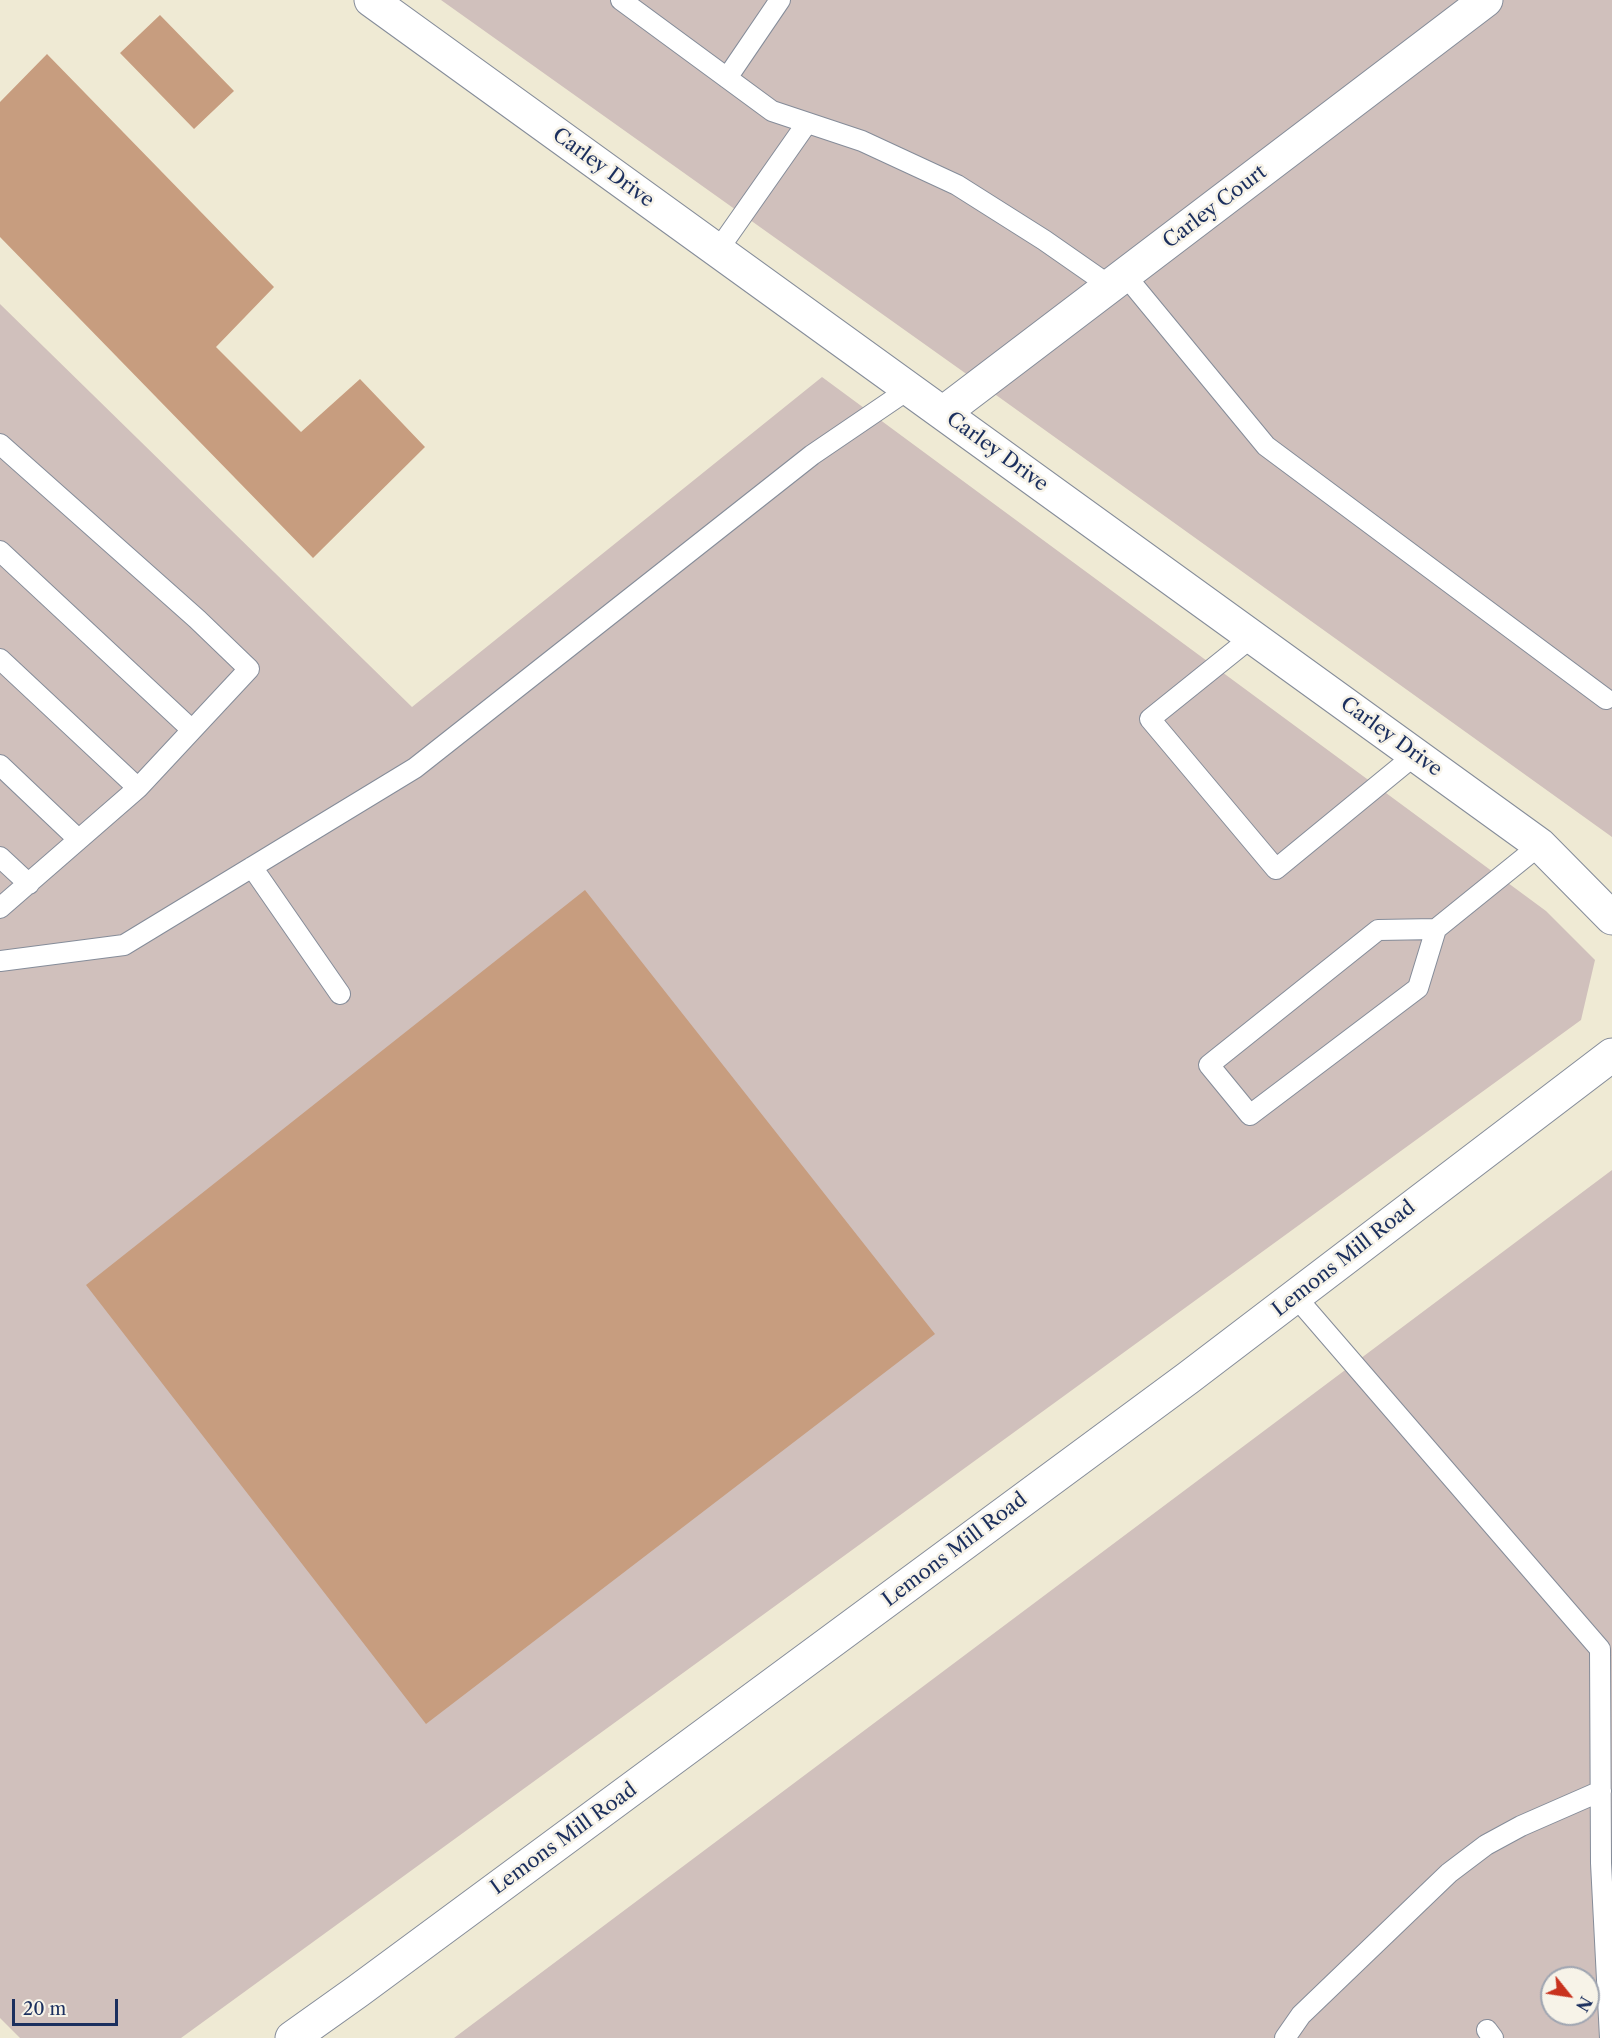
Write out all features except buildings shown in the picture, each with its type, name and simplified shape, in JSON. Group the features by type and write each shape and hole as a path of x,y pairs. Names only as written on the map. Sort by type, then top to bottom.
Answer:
{"street":[{"name":"Carley Drive","path":"371,0 1540,845 1612,918"},
{"name":"Carley Court","path":"943,413 1486,0"},
{"name":"Lemons Mill Road","path":"292,2038 1188,1378 1612,1055"}],"lane":[{"path":"621,0 772,111 862,141 957,185 1044,240 1117,281 1266,446 1606,699"},
{"path":"727,78 780,0"},
{"path":"718,250 807,123"},
{"path":"0,961 124,945 415,768 812,455 909,389"},
{"path":"0,444 188,611 249,669 138,788 0,908"},
{"path":"0,551 191,729"},
{"path":"1252,637 1150,719 1276,869 1415,755"},
{"path":"0,659 138,788"},
{"path":"0,765 78,839"},
{"path":"1436,929 1378,930 1209,1065 1250,1115 1418,987 1436,929 1540,845"},
{"path":"0,857 29,884"},
{"path":"252,867 340,994"},
{"path":"1295,1296 1600,1649 1601,1863 1610,2038"},
{"path":"1285,2038 1301,2015 1449,1873 1495,1840 1601,1791"}],"shaded area":[{"path":"441,0 1612,0 1612,837 1003,400"},
{"path":"0,304 412,707 822,377 1546,911 1595,960 1581,1020 181,2038 20,2038 0,2018"},
{"path":"1612,1170 1612,2038 454,2038"}]}
